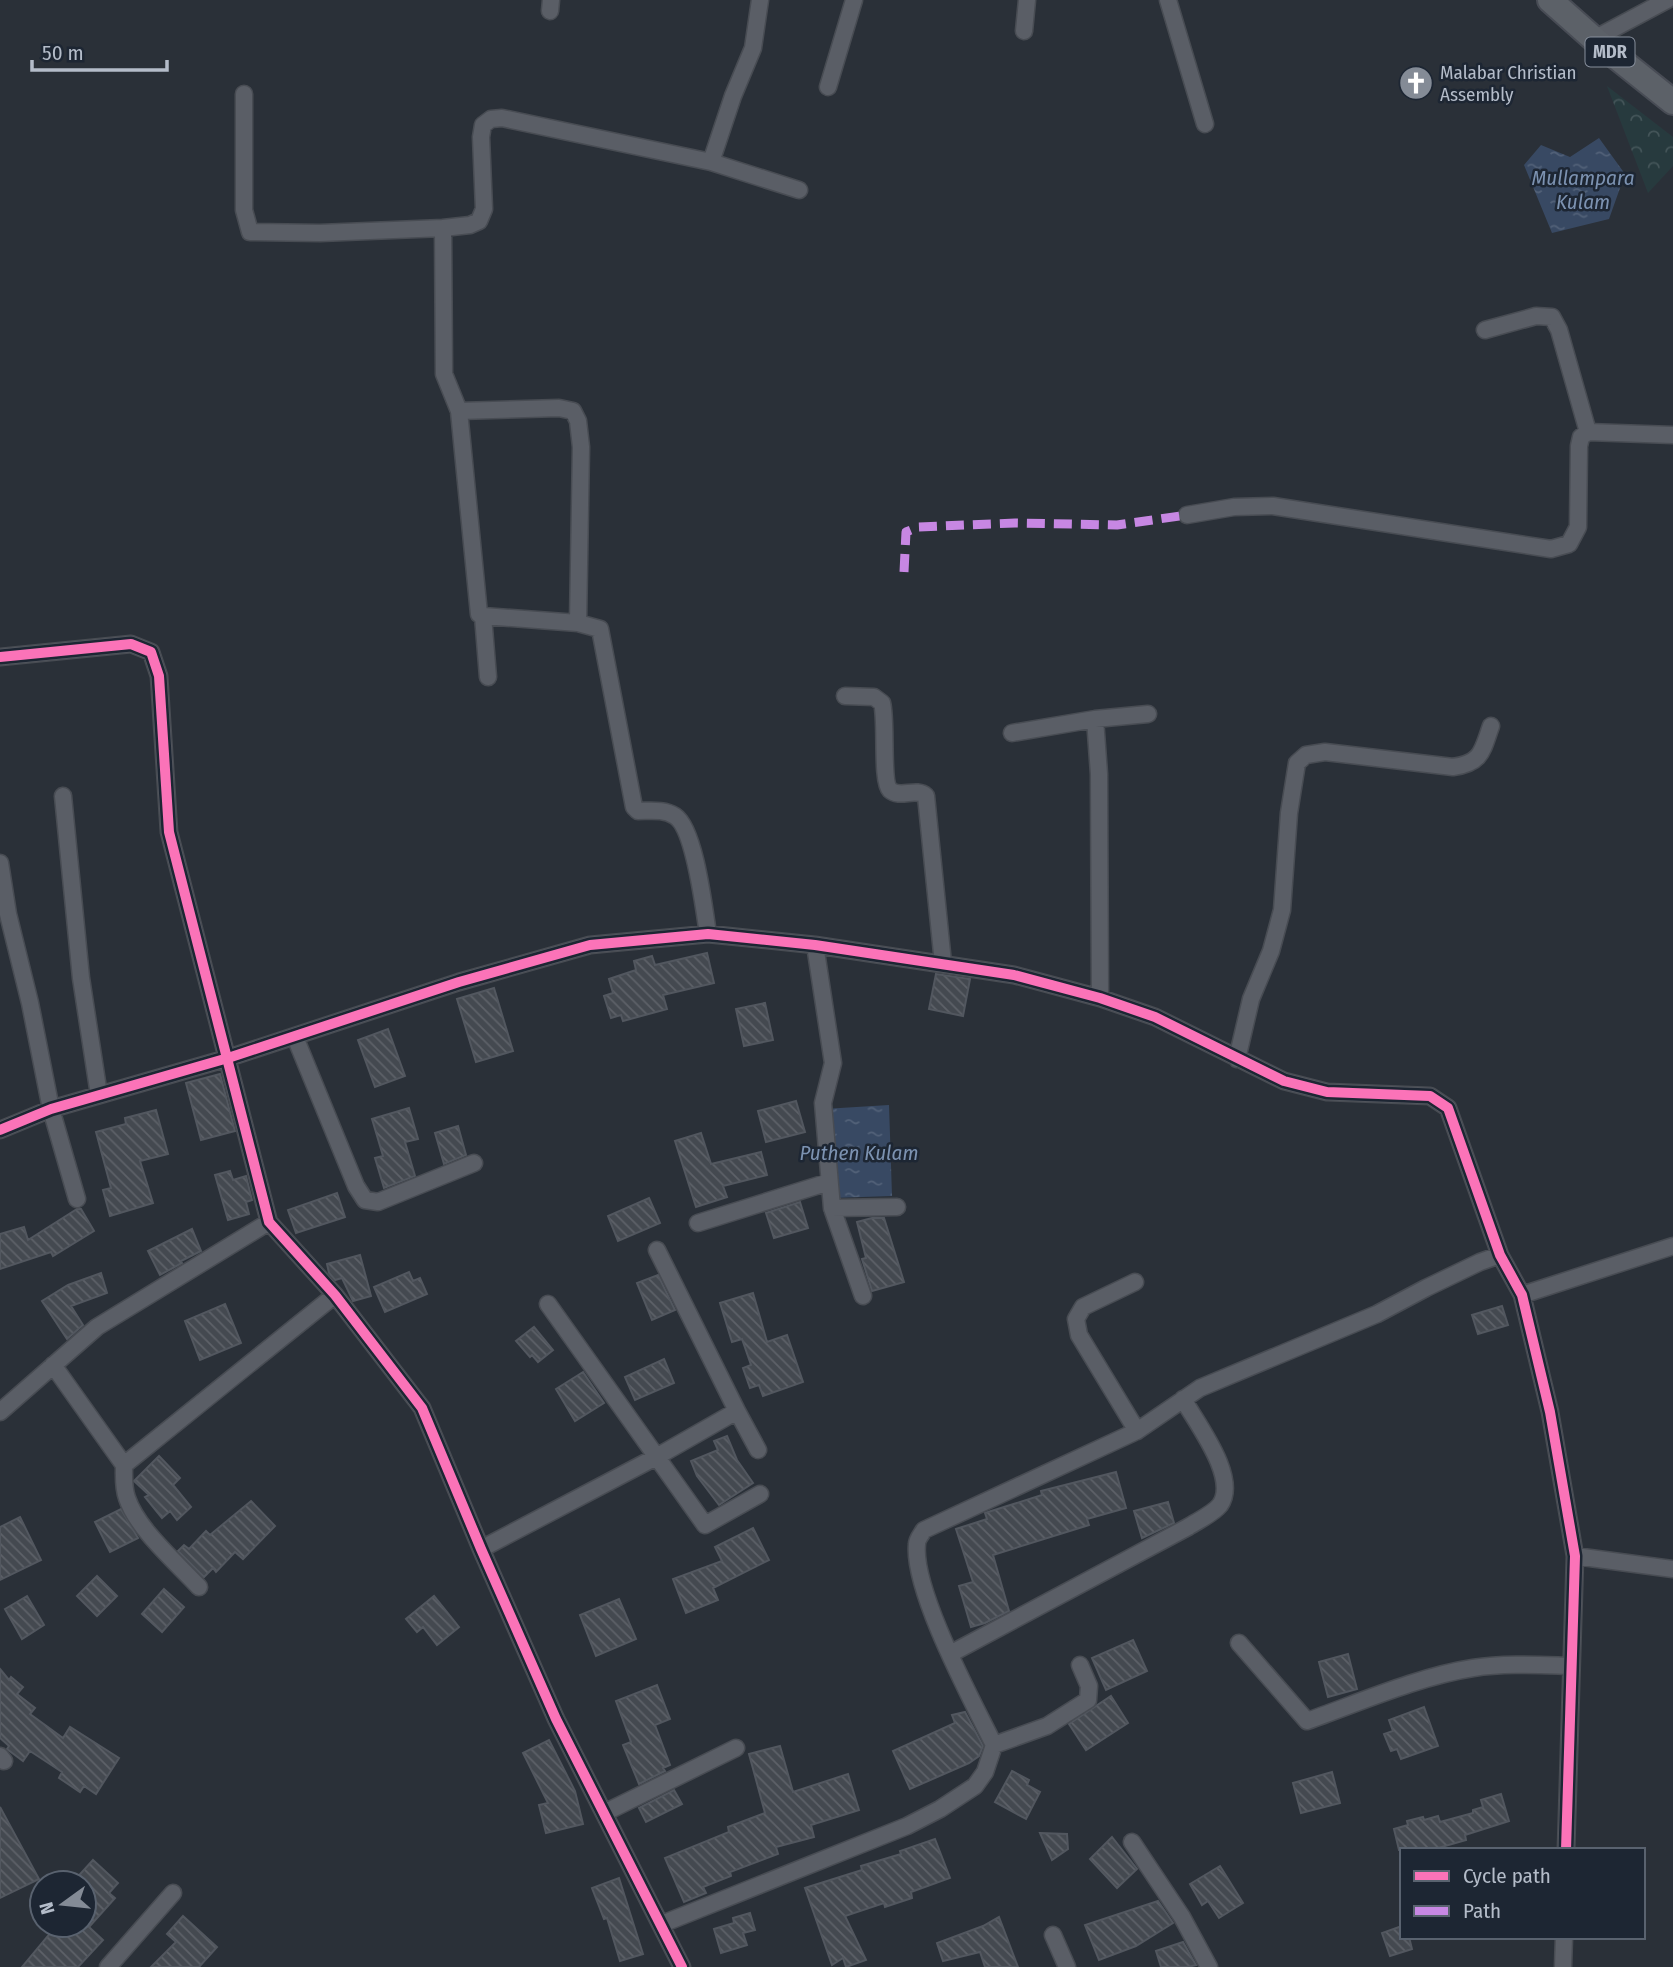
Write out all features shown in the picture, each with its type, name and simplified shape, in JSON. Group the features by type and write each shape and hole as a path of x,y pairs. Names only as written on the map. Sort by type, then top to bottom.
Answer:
{"main road":[{"name":"MDR","path":"1549,0 1673,102"}],"street":[{"path":"711,162 733,96 753,48 760,0"},
{"path":"828,87 854,0"},
{"path":"1024,31 1027,0"},
{"path":"1168,0 1205,124"},
{"path":"1594,39 1667,0"},
{"path":"244,94 244,210 250,232 320,233 443,228 480,221 484,209 481,137 483,125 491,119 502,118 711,162 799,190"},
{"path":"443,228 444,374 459,411 479,614 578,623 600,629 634,807 638,811 664,811 677,817 687,831 708,934"},
{"path":"1485,330 1536,316 1552,317 1559,330 1588,432"},
{"path":"459,411 559,408 573,411 579,421 581,447 578,623"},
{"path":"1187,515 1234,507 1273,506 1551,549 1569,544 1578,527 1581,437 1588,432 1673,435"},
{"path":"483,616 488,677"},
{"path":"0,657 131,644 151,652 159,676 169,832 269,1222 335,1295 422,1408 556,1720 682,1967"},
{"path":"845,696 874,697 882,702 885,714 887,786 897,793 920,792 926,796 943,963"},
{"path":"1012,733 1095,719 1148,714"},
{"path":"1095,719 1100,998"},
{"path":"1237,1059 1251,999 1271,951 1282,910 1289,813 1297,763 1306,755 1325,752 1453,767 1470,764 1482,751 1491,726"},
{"path":"63,796 81,978 99,1095"},
{"path":"0,863 8,914 30,1003 51,1109 77,1199"},
{"path":"0,1130 51,1109 228,1058 459,982 590,945 708,934 816,945 1014,975 1100,998 1155,1017 1284,1082 1327,1092 1430,1097 1448,1108 1500,1255 1522,1295 1550,1412 1575,1556 1566,1848"},
{"path":"816,945 833,1063 823,1103 832,1208 863,1296"},
{"path":"295,1037 356,1186 365,1200 378,1202 474,1163"},
{"path":"698,1223 829,1182"},
{"path":"832,1208 897,1208"},
{"path":"0,1412 97,1327 269,1222"},
{"path":"1522,1295 1673,1246"},
{"path":"657,1250 758,1450"},
{"path":"662,1924 907,1826 975,1786 985,1772 994,1745 950,1654 929,1602 917,1562 916,1542 923,1530 1137,1431 1200,1388 1377,1314 1426,1288 1500,1255"},
{"path":"1135,1282 1083,1307 1076,1319 1079,1335 1137,1431"},
{"path":"124,1465 335,1295"},
{"path":"548,1304 705,1525 760,1493"},
{"path":"53,1365 124,1465 127,1500 145,1527 199,1587"},
{"path":"950,1654 1188,1527 1219,1506 1226,1487 1223,1470 1183,1399"},
{"path":"481,1549 658,1457 737,1411"},
{"path":"1575,1556 1673,1569"},
{"path":"1240,1643 1307,1721 1418,1682 1471,1668 1509,1665 1570,1666"},
{"path":"994,1745 1047,1726 1088,1700 1089,1686 1080,1665"},
{"path":"604,1813 736,1748"},
{"path":"1132,1842 1182,1917 1209,1967"},
{"path":"108,1967 173,1893"},
{"path":"1053,1935 1067,1967"},
{"path":"1563,1967 1564,1939"}],"green space":[{"path":"1607,86 1673,137 1673,166 1648,193"}],"water":[{"name":"Mullampara Kulam","path":"1599,138 1625,174 1609,219 1552,233 1524,165 1541,145 1570,157"},
{"name":"Puthen Kulam","path":"889,1105 892,1196 832,1198 824,1109"}],"building":[{"path":"707,953 714,983 663,995 667,1009 623,1021 621,1015 611,1018 604,996 613,993 609,979 636,970 634,961 652,956 655,965"},
{"path":"936,974 970,979 963,1016 929,1009"},
{"path":"494,988 513,1051 476,1062 457,999"},
{"path":"765,1003 773,1040 744,1046 736,1009"},
{"path":"388,1029 405,1076 375,1087 358,1040"},
{"path":"220,1074 235,1131 201,1140 186,1083"},
{"path":"796,1101 805,1132 766,1142 758,1111"},
{"path":"409,1108 418,1139 405,1142 415,1176 384,1188 375,1158 383,1156 372,1119"},
{"path":"156,1110 168,1154 140,1161 153,1203 110,1216 103,1190 111,1188 96,1132 126,1124 125,1118"},
{"path":"458,1126 466,1155 444,1164 435,1133"},
{"path":"701,1133 711,1164 761,1152 767,1175 723,1186 727,1197 696,1207 675,1141"},
{"path":"230,1171 233,1180 246,1176 252,1200 246,1202 249,1214 228,1220 215,1175"},
{"path":"337,1193 345,1217 296,1233 288,1210"},
{"path":"649,1198 660,1223 618,1241 608,1216"},
{"path":"800,1202 808,1228 774,1238 766,1213"},
{"path":"81,1209 94,1231 53,1256 51,1252 0,1269 0,1234 24,1227 28,1240"},
{"path":"884,1218 904,1282 872,1291 862,1259 866,1258 857,1222"},
{"path":"192,1229 201,1251 160,1275 148,1251"},
{"path":"360,1255 371,1296 353,1301 342,1278 335,1280 329,1273 327,1264"},
{"path":"409,1272 413,1281 420,1278 427,1294 385,1312 374,1287"},
{"path":"101,1273 107,1293 71,1306 83,1325 67,1339 42,1301 68,1285"},
{"path":"658,1275 675,1310 652,1320 637,1283"},
{"path":"753,1293 767,1342 787,1335 803,1382 763,1396 759,1385 750,1388 743,1368 751,1365 742,1339 732,1342 720,1303"},
{"path":"225,1304 241,1343 200,1360 185,1321"},
{"path":"1502,1306 1508,1325 1478,1334 1472,1315"},
{"path":"534,1327 553,1350 538,1362 516,1341"},
{"path":"664,1359 674,1383 635,1400 625,1377"},
{"path":"583,1372 604,1403 575,1421 556,1389"},
{"path":"727,1436 737,1460 753,1483 719,1505 697,1476 691,1461 718,1450 714,1441"},
{"path":"159,1456 180,1478 173,1485 191,1507 177,1520 170,1511 162,1518 145,1497 149,1495 134,1481"},
{"path":"1116,1472 1126,1508 1087,1519 1089,1525 993,1555 1009,1611 971,1627 959,1586 973,1582 956,1529 987,1519 985,1513 1042,1495 1041,1491"},
{"path":"251,1501 275,1526 243,1559 235,1552 216,1572 213,1568 204,1577 178,1551 184,1545 189,1549 206,1531 210,1535"},
{"path":"1168,1502 1174,1523 1142,1538 1134,1511"},
{"path":"121,1509 138,1538 110,1552 95,1522"},
{"path":"20,1517 41,1560 0,1580 0,1527"},
{"path":"753,1528 769,1560 713,1588 718,1600 686,1613 673,1579 722,1561 715,1547"},
{"path":"97,1576 117,1596 97,1616 77,1596"},
{"path":"164,1589 184,1607 162,1632 142,1614"},
{"path":"27,1596 44,1625 22,1639 5,1609"},
{"path":"434,1596 459,1627 437,1645 423,1627 417,1632 406,1619"},
{"path":"619,1599 636,1639 596,1656 580,1615"},
{"path":"1133,1640 1147,1671 1106,1690 1092,1658"},
{"path":"1348,1654 1357,1689 1328,1697 1319,1662"},
{"path":"0,1669 9,1680 11,1677 23,1687 17,1694 35,1708 30,1714 63,1738 70,1727 119,1758 96,1794 84,1786 80,1792 59,1778 62,1772 30,1751 23,1761 7,1749 9,1746 0,1738"},
{"path":"657,1685 670,1719 655,1725 670,1765 663,1768 665,1771 639,1784 623,1745 631,1742 616,1701"},
{"path":"1111,1696 1128,1723 1086,1750 1069,1724"},
{"path":"1424,1707 1438,1746 1401,1759 1397,1749 1391,1751 1384,1734 1393,1731 1389,1720"},
{"path":"965,1712 983,1746 979,1756 910,1789 893,1751 955,1723 952,1715"},
{"path":"549,1740 575,1791 583,1824 546,1833 539,1805 548,1803 523,1753"},
{"path":"780,1746 793,1792 848,1774 859,1810 811,1825 814,1837 776,1847 778,1854 730,1872 731,1876 703,1887 706,1893 684,1902 665,1858 729,1832 728,1827 765,1813 749,1754"},
{"path":"1012,1771 1029,1780 1027,1785 1040,1792 1026,1819 995,1802"},
{"path":"1332,1772 1340,1803 1301,1813 1293,1783"},
{"path":"674,1790 682,1804 646,1822 639,1808"},
{"path":"1501,1794 1509,1821 1465,1835 1466,1840 1438,1848 1399,1850 1394,1829 1408,1825 1407,1821 1438,1816 1440,1822 1473,1813 1473,1810 1483,1807 1481,1800"},
{"path":"0,1807 34,1869 28,1869 28,1884 0,1898"},
{"path":"1040,1833 1067,1834 1068,1849 1052,1860"},
{"path":"1112,1837 1137,1869 1117,1888 1090,1859"},
{"path":"935,1839 950,1878 911,1892 912,1898 885,1907 884,1903 845,1916 866,1960 846,1967 843,1958 832,1965 805,1888 862,1870 861,1866 901,1854 900,1851"},
{"path":"93,1860 118,1883 109,1893 115,1898 98,1917 98,1869 85,1869"},
{"path":"1220,1866 1243,1903 1219,1918 1208,1901 1202,1905 1190,1884"},
{"path":"619,1878 643,1954 620,1961 607,1918 604,1919 592,1888"},
{"path":"1158,1901 1173,1923 1136,1946 1099,1960 1085,1925"},
{"path":"750,1913 755,1930 743,1933 747,1945 721,1953 714,1929 734,1923 733,1918"},
{"path":"183,1916 217,1947 199,1967 151,1967 176,1942 167,1934"},
{"path":"999,1917 1018,1967 985,1967 980,1952 943,1961 937,1943 983,1926"},
{"path":"1400,1927 1400,1939 1410,1939 1412,1949 1390,1956 1382,1933"},
{"path":"98,1935 103,1940 78,1967 22,1967 45,1939 98,1939"},
{"path":"1183,1942 1196,1965 1161,1967 1156,1951"}],"marked path":[{"path":"904,572 906,532 918,527 1015,523 1117,525 1187,515"}],"cycle path":[{"path":"0,657 131,644 151,652 159,676 169,832 269,1222 335,1295 422,1408 556,1719 682,1967"},
{"path":"0,1130 51,1109 228,1058 459,982 590,945 708,934 815,945 1014,975 1100,998 1155,1017 1284,1081 1327,1092 1430,1096 1448,1108 1500,1255 1522,1295 1550,1412 1575,1556 1566,1848"}],"place":[{"name":"Malabar Christian Assembly","path":"1416,83"}]}
